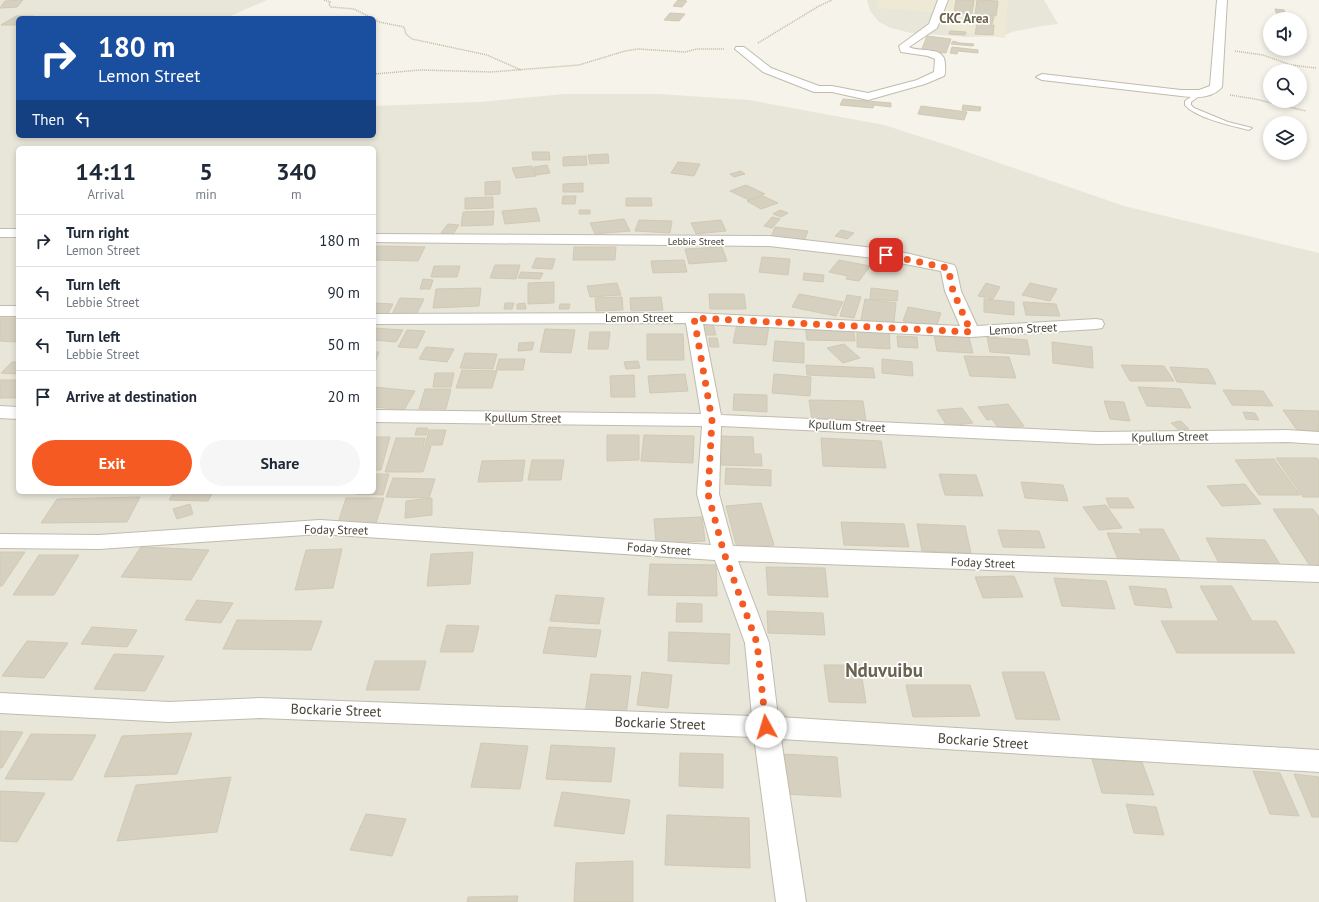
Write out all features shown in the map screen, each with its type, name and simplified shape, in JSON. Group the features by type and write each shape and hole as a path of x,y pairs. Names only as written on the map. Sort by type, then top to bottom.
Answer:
{"street":[{"path":"740,49 767,70 818,90 832,89 868,97 921,82 940,74 940,58 936,55 910,52 905,50 904,46 933,26 943,0"},
{"path":"1042,77 1199,94 1212,90 1216,87 1222,0"},
{"path":"0,232 16,233"},
{"name":"Lebbie Street","path":"376,238 769,241 874,253 910,259 948,268 953,291 971,332"},
{"path":"0,311 16,311"},
{"path":"694,318 712,420 708,494 724,553 757,643 766,727 791,902"},
{"name":"Lemon Street","path":"376,319 694,318 971,332 1096,324"},
{"path":"0,412 16,413"},
{"name":"Kpullum Street","path":"376,416 712,420 1097,438 1287,436 1319,438"},
{"name":"Foday Street","path":"0,541 99,542 320,527 724,553 1319,574"},
{"name":"Bockarie Street","path":"0,703 169,712 260,708 766,727 1319,761"}],"lane":[{"path":"1199,94 1188,101 1188,105 1192,109 1226,123 1249,128"}],"path":[{"path":"324,0 330,2 329,5 331,7 354,9 368,16"},
{"path":"376,74 421,70 490,72 579,65 625,51 638,49 685,52 697,49 740,49 754,46 819,6 832,0"},
{"path":"376,20 404,27 406,34 412,39 487,55 521,70"},
{"path":"1219,49 1263,54 1291,65 1316,68"},
{"path":"1212,90 1306,111"}],"shaded area":[{"path":"0,0 267,0 231,16 16,16 16,138 376,138 376,106 480,102 565,94 659,94 749,100 884,125 953,147 1124,206 1319,253 1319,902 0,902"},
{"path":"867,0 1044,0 1058,24 1012,32 1002,36 968,37 911,33 891,28 879,22 870,11"},
{"path":"877,0 1008,0 1005,38 968,33 947,28 938,13 878,8"}],"building":[{"path":"23,0 17,7 0,8 5,1"},
{"path":"678,0 687,1 682,7 673,6"},
{"path":"956,0 974,0 972,14 954,13"},
{"path":"977,0 998,1 996,16 975,14"},
{"path":"1275,9 1284,10 1285,12 1276,12"},
{"path":"670,13 685,14 679,21 664,20"},
{"path":"976,15 994,17 992,24 974,22"},
{"path":"16,16 16,25 1,25"},
{"path":"977,24 994,25 993,35 975,34"},
{"path":"950,31 966,32 965,35 949,34"},
{"path":"927,36 951,39 946,53 921,51"},
{"path":"953,41 974,44 973,46 951,44"},
{"path":"952,47 978,50 978,53 958,51 957,54 950,53"},
{"path":"843,99 891,103 891,107 874,105 873,108 840,105"},
{"path":"963,105 981,107 980,111 962,110"},
{"path":"921,106 967,112 964,120 918,114"},
{"path":"532,152 549,152 550,160 533,160"},
{"path":"608,154 609,163 590,164 588,155"},
{"path":"586,156 587,165 563,166 563,157"},
{"path":"678,162 700,164 694,176 671,173"},
{"path":"547,165 550,173 536,175 534,167"},
{"path":"532,166 536,176 516,178 512,168"},
{"path":"741,171 745,174 734,177 730,174"},
{"path":"500,181 500,194 485,195 485,182"},
{"path":"583,183 583,192 563,192 563,184"},
{"path":"746,185 765,194 749,200 730,191"},
{"path":"563,196 576,196 575,204 562,204"},
{"path":"763,196 778,203 761,209 747,201"},
{"path":"493,197 493,208 465,209 465,198"},
{"path":"626,198 651,198 652,206 626,206"},
{"path":"536,208 540,221 505,224 502,211"},
{"path":"579,210 590,210 590,214 579,214"},
{"path":"780,210 788,213 781,217 773,214"},
{"path":"494,211 493,225 461,226 463,212"},
{"path":"772,217 780,219 772,228 764,226"},
{"path":"624,219 630,231 595,234 590,223"},
{"path":"639,220 672,221 670,233 635,231"},
{"path":"721,220 726,231 696,234 691,223"},
{"path":"448,224 459,225 453,234 441,233"},
{"path":"775,227 808,231 804,241 771,237"},
{"path":"841,230 854,233 847,239 835,236"},
{"path":"376,246 425,247 418,261 376,260"},
{"path":"574,247 616,247 615,260 573,260"},
{"path":"722,247 727,261 689,264 685,249"},
{"path":"762,257 790,259 788,275 759,272"},
{"path":"536,258 555,259 552,269 532,268"},
{"path":"684,260 687,272 653,273 651,261"},
{"path":"839,260 870,266 859,281 846,279 848,276 829,272"},
{"path":"495,265 520,265 516,279 490,278"},
{"path":"434,266 460,266 457,277 431,277"},
{"path":"521,272 543,273 540,279 518,278"},
{"path":"804,273 824,275 823,282 803,280"},
{"path":"423,279 433,280 430,289 420,289"},
{"path":"554,282 554,303 528,304 528,283"},
{"path":"617,283 621,295 590,297 587,286"},
{"path":"986,283 1000,287 993,299 978,296"},
{"path":"1030,283 1057,289 1050,301 1022,295"},
{"path":"481,288 479,306 433,308 436,289"},
{"path":"871,288 898,291 897,301 870,299"},
{"path":"709,294 744,294 746,309 710,309"},
{"path":"799,294 843,302 836,316 792,307"},
{"path":"847,295 861,297 854,318 840,316"},
{"path":"622,297 623,310 596,311 595,298"},
{"path":"661,297 663,310 631,311 630,298"},
{"path":"400,298 424,299 415,317 391,316"},
{"path":"865,299 896,303 894,323 861,320"},
{"path":"984,299 1014,302 1014,315 984,312"},
{"path":"1023,302 1056,304 1060,316 1026,315"},
{"path":"376,303 393,304 386,317 376,316"},
{"path":"505,303 514,303 512,309 504,309"},
{"path":"525,303 526,309 517,309 517,304"},
{"path":"560,304 570,304 569,309 559,309"},
{"path":"908,307 941,313 936,327 903,321"},
{"path":"0,318 16,318 16,341 0,341"},
{"path":"713,324 716,335 702,335 700,325"},
{"path":"737,324 769,326 766,345 733,343"},
{"path":"805,325 853,326 855,341 807,340"},
{"path":"376,328 403,330 396,342 376,340"},
{"path":"545,329 575,330 571,353 540,352"},
{"path":"857,329 889,331 890,349 857,347"},
{"path":"407,330 425,331 417,348 398,347"},
{"path":"590,332 610,332 608,349 588,349"},
{"path":"647,334 683,334 684,360 647,360"},
{"path":"934,335 969,337 973,353 937,351"},
{"path":"897,336 917,337 918,348 898,347"},
{"path":"987,337 1027,340 1030,355 990,352"},
{"path":"709,338 717,338 719,347 710,347"},
{"path":"775,341 804,343 804,363 773,361"},
{"path":"534,342 532,350 518,351 519,343"},
{"path":"1052,342 1092,347 1093,368 1053,363"},
{"path":"844,344 860,358 843,363 827,348"},
{"path":"426,347 454,349 447,362 419,359"},
{"path":"376,352 379,352 376,360"},
{"path":"465,353 497,354 493,369 460,368"},
{"path":"964,356 1009,357 1016,378 970,376"},
{"path":"499,359 525,359 523,370 496,370"},
{"path":"882,359 912,362 913,376 882,373"},
{"path":"638,361 640,368 626,369 624,362"},
{"path":"12,362 16,362 16,374 1,373"},
{"path":"806,365 873,368 875,378 807,375"},
{"path":"1121,365 1164,366 1174,381 1130,381"},
{"path":"1170,367 1208,369 1216,384 1177,382"},
{"path":"462,370 497,371 492,388 456,388"},
{"path":"435,373 454,373 451,387 433,387"},
{"path":"685,374 688,391 650,393 648,376"},
{"path":"774,374 811,377 810,396 772,393"},
{"path":"634,375 635,397 611,397 610,376"},
{"path":"0,380 16,380 15,398 0,398"},
{"path":"376,387 415,391 404,410 376,407"},
{"path":"1138,387 1181,389 1191,408 1147,406"},
{"path":"425,389 451,389 446,409 419,409"},
{"path":"1223,390 1263,391 1273,406 1232,405"},
{"path":"734,394 767,395 767,412 733,410"},
{"path":"809,400 863,401 866,421 812,420"},
{"path":"1104,401 1124,402 1130,421 1110,419"},
{"path":"1008,404 1024,426 999,429 992,419 987,420 978,407"},
{"path":"962,408 973,423 947,426 937,410"},
{"path":"1283,410 1319,411 1319,431 1297,430"},
{"path":"1243,412 1255,413 1259,420 1246,419"},
{"path":"1181,421 1189,429 1179,430 1171,423"},
{"path":"417,428 428,428 426,435 415,435"},
{"path":"429,430 446,430 442,445 425,445"},
{"path":"607,435 639,435 639,460 607,461"},
{"path":"644,435 694,436 693,463 641,461"},
{"path":"721,436 753,437 754,454 761,454 762,466 721,465"},
{"path":"376,437 390,437 381,470 376,470"},
{"path":"396,438 425,438 423,446 431,446 423,472 385,472"},
{"path":"821,438 881,441 886,468 823,466"},
{"path":"1276,458 1317,458 1319,461 1319,497 1303,497"},
{"path":"1274,459 1300,495 1259,495 1235,460"},
{"path":"525,460 522,481 478,482 482,461"},
{"path":"532,460 564,460 561,480 528,480"},
{"path":"726,468 771,470 771,486 725,484"},
{"path":"376,474 389,474 383,495 355,494 376,494"},
{"path":"939,474 976,475 983,496 945,495"},
{"path":"393,478 435,479 429,498 386,497"},
{"path":"1021,482 1063,485 1068,501 1025,498"},
{"path":"1245,484 1261,504 1222,506 1207,486"},
{"path":"173,494 212,494 208,501 169,500"},
{"path":"140,497 127,522 41,523 57,499"},
{"path":"346,498 384,498 376,523 338,523"},
{"path":"432,498 432,515 405,518 406,501"},
{"path":"1106,498 1128,498 1134,508 1110,508"},
{"path":"761,503 774,545 737,548 726,506"},
{"path":"190,504 193,514 177,519 173,509"},
{"path":"1106,505 1122,528 1099,530 1083,507"},
{"path":"1273,509 1313,509 1319,517 1319,566 1310,566"},
{"path":"702,517 705,541 656,543 654,519"},
{"path":"841,522 904,524 909,547 844,545"},
{"path":"917,524 965,526 971,553 922,551"},
{"path":"1139,529 1163,529 1181,562 1119,561 1107,533 1142,534"},
{"path":"998,530 1039,531 1045,548 1003,547"},
{"path":"1206,538 1265,540 1281,566 1220,565"},
{"path":"141,547 209,550 191,580 121,577"},
{"path":"342,549 333,588 295,590 306,550"},
{"path":"0,552 25,552 2,586 0,586"},
{"path":"473,552 470,584 427,586 431,554"},
{"path":"39,555 79,555 54,595 13,595"},
{"path":"650,564 716,565 717,596 648,595"},
{"path":"766,567 825,568 828,597 768,595"},
{"path":"1014,576 1023,597 983,598 975,577"},
{"path":"1054,578 1106,581 1115,609 1062,606"},
{"path":"1129,586 1166,589 1172,608 1135,605"},
{"path":"1200,586 1232,586 1252,621 1276,621 1295,653 1177,653 1161,621 1219,621"},
{"path":"556,595 604,598 599,624 550,621"},
{"path":"197,600 233,603 221,623 185,620"},
{"path":"677,603 702,604 702,622 676,622"},
{"path":"767,611 823,613 825,635 768,633"},
{"path":"237,620 322,621 311,650 223,649"},
{"path":"447,625 479,626 473,652 440,652"},
{"path":"92,627 137,630 127,647 81,644"},
{"path":"549,627 601,630 596,657 543,653"},
{"path":"669,632 730,634 729,664 668,661"},
{"path":"27,641 68,643 44,678 2,676"},
{"path":"114,654 164,656 145,691 94,689"},
{"path":"375,661 426,661 419,690 366,690"},
{"path":"824,665 860,665 866,703 829,702"},
{"path":"642,672 672,675 668,708 637,705"},
{"path":"1002,672 1044,672 1060,720 1016,719"},
{"path":"591,674 631,676 626,715 585,713"},
{"path":"906,685 970,685 980,716 913,717"},
{"path":"0,731 23,732 2,768 0,768"},
{"path":"192,733 177,774 104,777 122,736"},
{"path":"31,734 96,735 72,780 5,779"},
{"path":"481,743 528,746 520,789 471,787"},
{"path":"551,745 615,748 611,782 546,779"},
{"path":"680,753 723,754 723,788 679,786"},
{"path":"782,754 837,757 841,797 784,794"},
{"path":"1092,759 1142,762 1154,795 1102,793"},
{"path":"1253,771 1280,773 1299,816 1270,814"},
{"path":"1294,774 1319,777 1319,817 1312,817"},
{"path":"231,777 217,832 117,841 136,785"},
{"path":"0,791 45,793 17,842 0,841"},
{"path":"562,792 630,800 624,834 554,826"},
{"path":"1126,804 1156,807 1164,835 1134,833"},
{"path":"366,814 406,819 392,856 350,850"},
{"path":"667,815 749,818 750,868 665,865"},
{"path":"633,861 633,902 574,902 576,863"},
{"path":"518,896 517,902 467,902 468,897"}],"district":[{"name":"CKC Area","path":"964,18"},
{"name":"Nduvuibu","path":"884,670"}],"route":[{"path":"766,727 757,643 724,553 708,494 712,420 694,318 885,326 971,332 953,291 948,268 886,255"}]}
